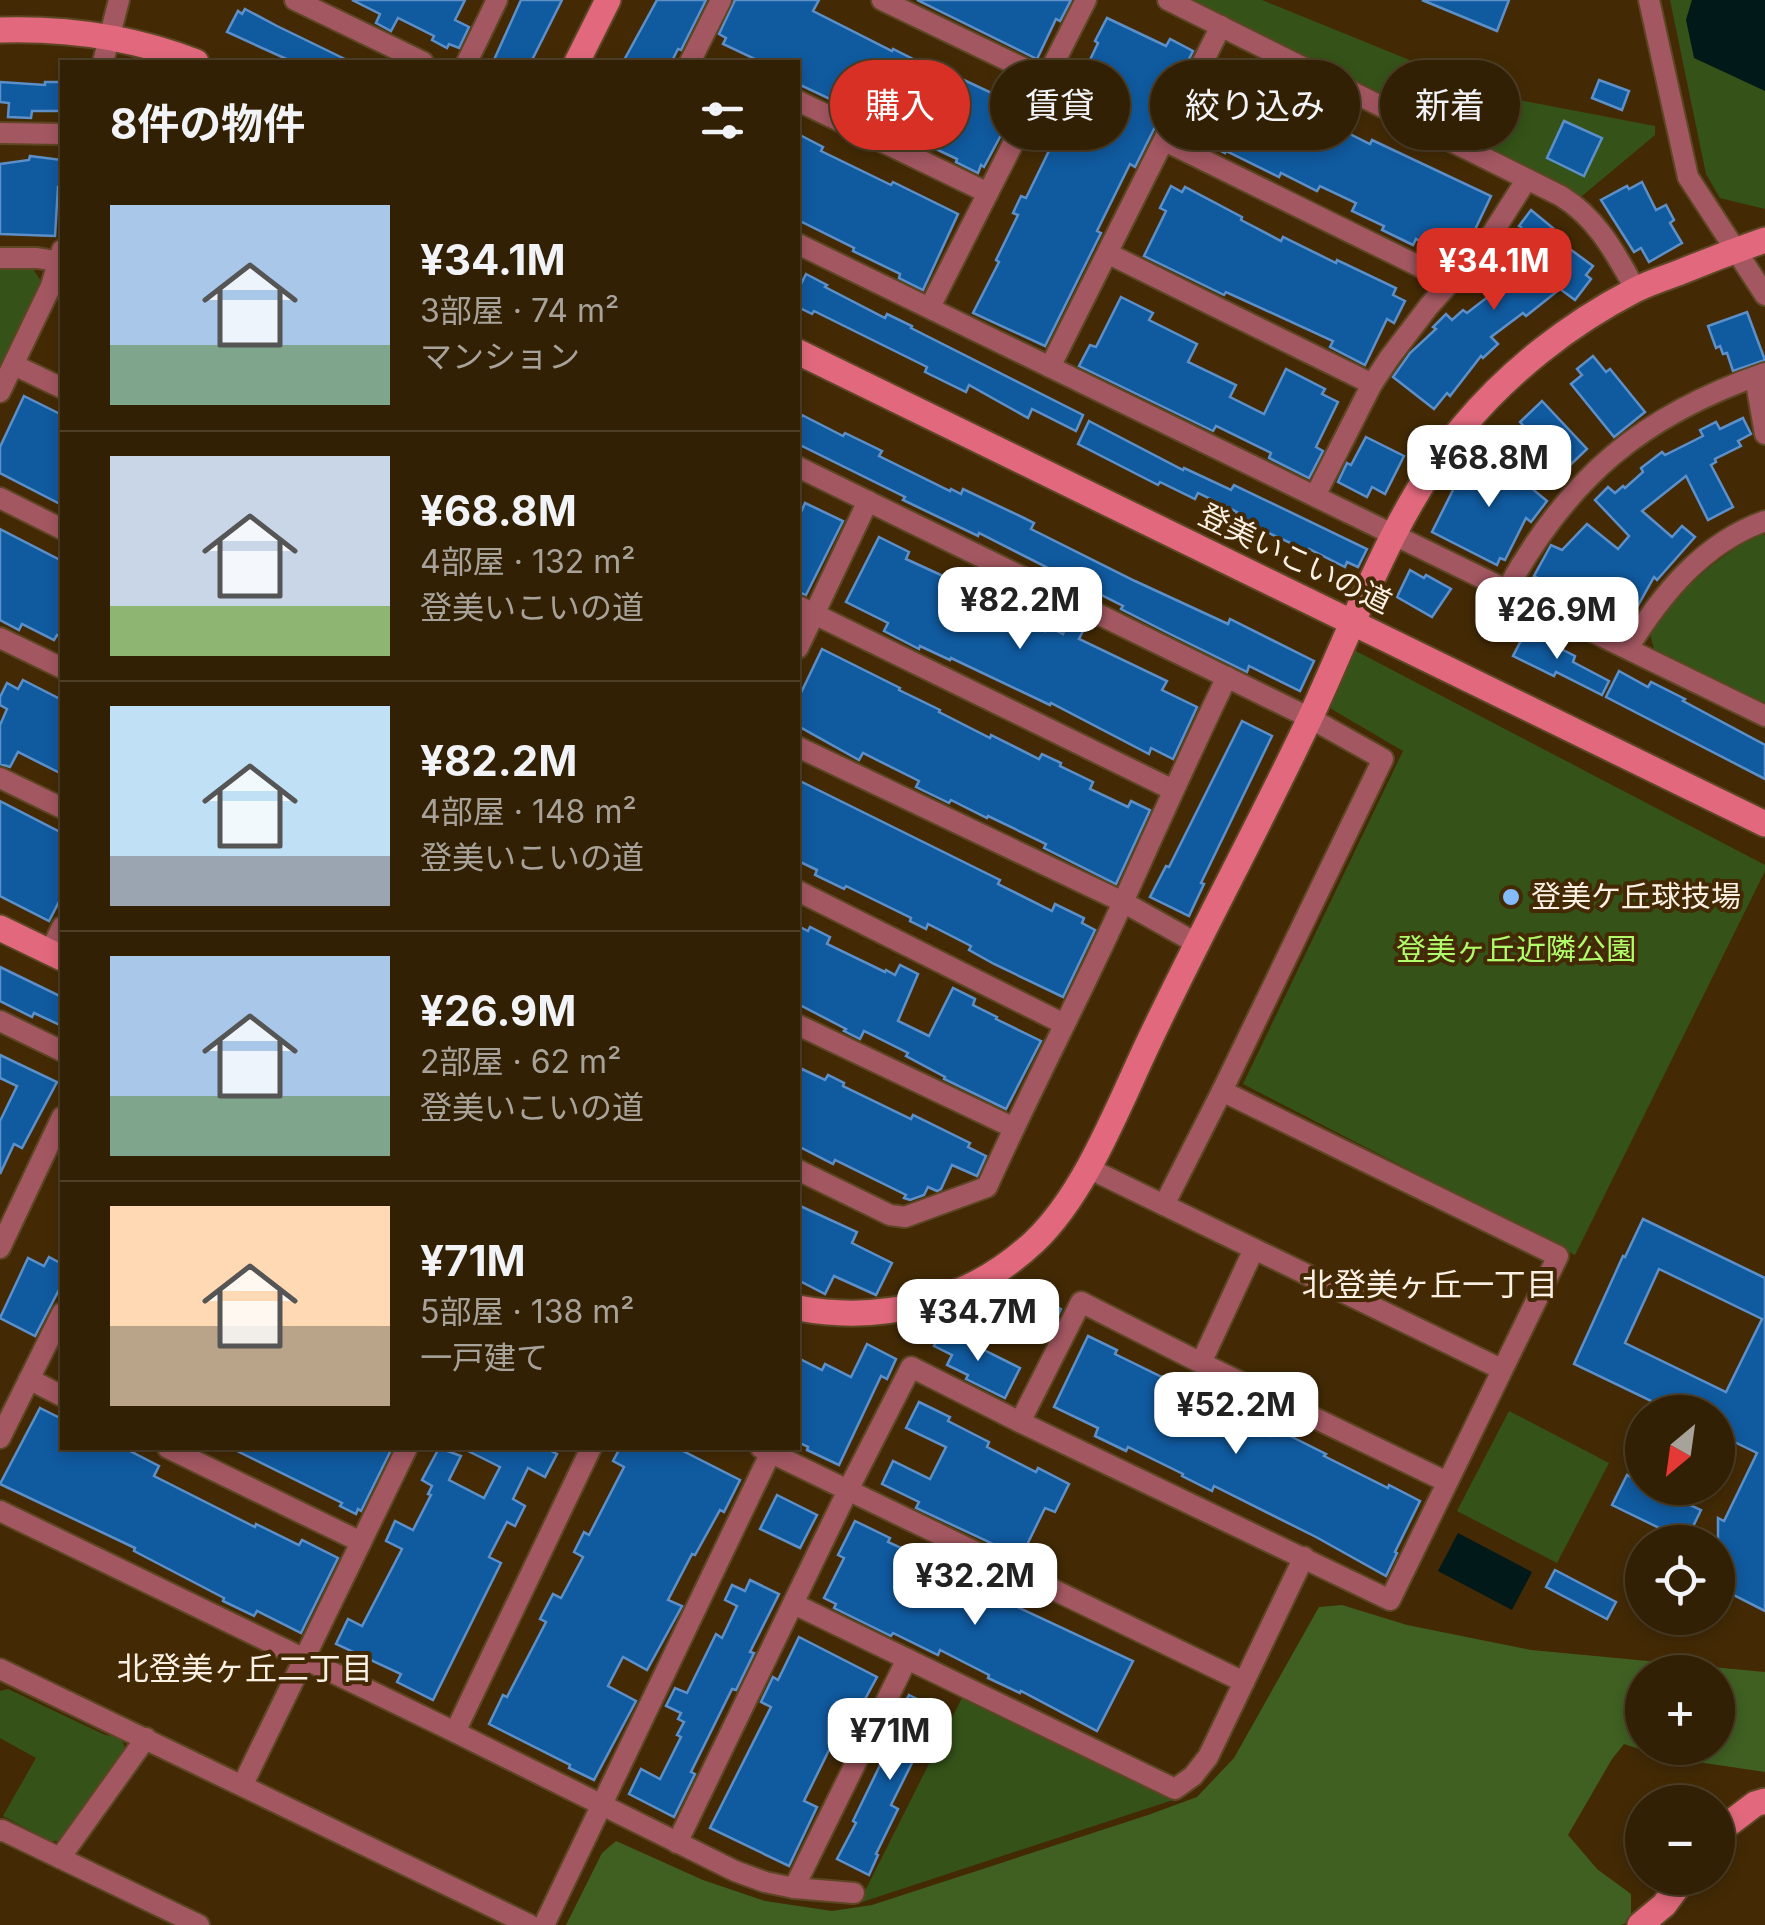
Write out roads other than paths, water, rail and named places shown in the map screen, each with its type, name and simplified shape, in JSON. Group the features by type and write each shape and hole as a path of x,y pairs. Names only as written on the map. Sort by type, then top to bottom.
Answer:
{"street":[{"path":"106,51 118,0"},
{"path":"295,0 419,60"},
{"path":"468,60 497,0"},
{"path":"578,60 608,0"},
{"path":"693,57 721,0"},
{"path":"882,0 1007,60"},
{"path":"1056,60 1086,0"},
{"path":"1168,0 1562,196 1585,213 1607,239 1636,290"},
{"path":"1649,0 1688,177 1765,295"},
{"path":"1205,60 1222,26"},
{"path":"0,30 67,32 106,51 147,46 190,60"},
{"path":"800,103 988,193"},
{"path":"0,133 60,134"},
{"path":"930,307 1010,150"},
{"path":"1050,367 1161,150"},
{"path":"1183,150 1451,282"},
{"path":"1315,496 1372,384 1408,331 1488,240 1528,179"},
{"path":"800,1308 874,1314 918,1306 960,1292 1000,1269 1036,1241 1088,1168 1310,718 1394,534 1443,454 1506,380 1561,336 1636,290 1765,240"},
{"path":"800,245 1765,716"},
{"path":"1109,254 1372,384"},
{"path":"0,258 60,258"},
{"path":"0,392 60,263"},
{"name":"登美いこいの道","path":"800,353 1765,824"},
{"path":"14,364 60,387"},
{"path":"1508,589 1530,548 1560,508 1607,459 1662,419 1692,402 1760,375 1765,434"},
{"path":"800,469 1310,718 1382,759 1164,1205"},
{"path":"0,498 60,528"},
{"path":"800,638 806,610 868,501"},
{"path":"1628,648 1656,606 1688,570 1722,544 1765,521"},
{"path":"806,610 1173,790"},
{"path":"0,638 60,667"},
{"path":"800,1171 890,1215 905,1217 987,1187 1227,678"},
{"path":"800,748 1123,902 1196,943"},
{"path":"0,778 60,807"},
{"path":"800,892 1064,1024"},
{"path":"0,928 56,955"},
{"path":"0,1021 60,1051"},
{"path":"800,1026 1014,1128"},
{"path":"677,1843 911,1367 1390,1600 1558,1256 1222,1091"},
{"path":"0,1248 60,1121"},
{"path":"1088,1168 1501,1369"},
{"path":"1201,1363 1254,1250"},
{"path":"1020,1422 1081,1302 1447,1482"},
{"path":"0,1438 60,1317"},
{"path":"29,1379 60,1395"},
{"path":"172,1450 361,1542"},
{"path":"243,1784 406,1450"},
{"path":"455,1732 589,1450"},
{"path":"544,1925 766,1450 1244,1682"},
{"path":"0,1512 734,1871 794,1888 854,1893"},
{"path":"794,1604 1175,1790 1208,1757 1304,1558"},
{"path":"794,1888 908,1659"},
{"path":"0,1669 530,1925"},
{"path":"60,1858 146,1738"},
{"path":"1735,1819 1765,1800"},
{"path":"0,1831 199,1925"},
{"path":"1640,1925 1671,1895"}],"water":[{"path":"1692,0 1765,0 1765,91 1694,58 1686,20"},
{"path":"1458,1533 1532,1572 1512,1610 1438,1571"}],"place":[{"name":"登美ケ丘球技場","path":"1511,897"}],"district":[{"name":"北登美ヶ丘一丁目","path":"1430,1285"},
{"name":"北登美ヶ丘二丁目","path":"245,1669"}],"park label":[{"name":"登美ヶ丘近隣公園","path":"1516,950"}]}
